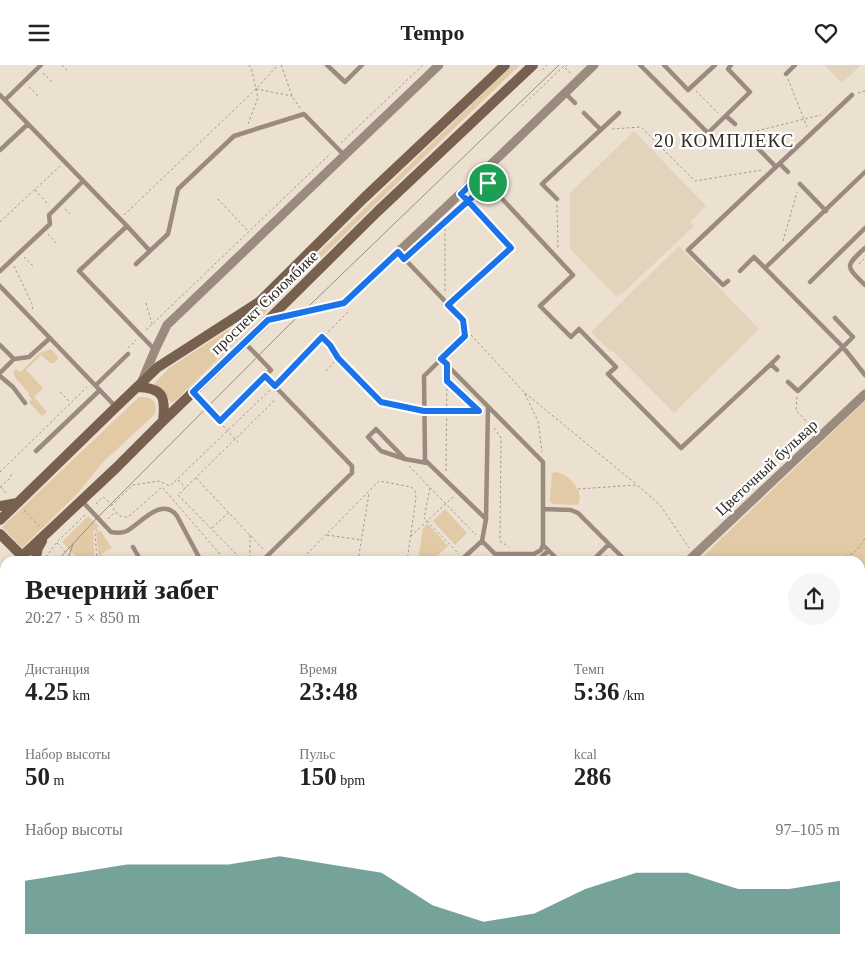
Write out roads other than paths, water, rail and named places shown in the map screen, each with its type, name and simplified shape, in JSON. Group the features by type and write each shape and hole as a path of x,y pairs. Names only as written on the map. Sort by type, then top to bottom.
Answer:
{"main road":[{"name":"проспект Сююмбике","path":"0,520 19,506 158,367 259,302 364,198 504,65"},
{"name":"проспект Сююмбике","path":"25,556 44,531 81,501 116,468 378,211 533,65"},
{"path":"139,385 155,390 162,395 165,406 163,421"},
{"path":"0,505 19,506"},
{"path":"36,556 44,531"},
{"path":"0,534 19,556"}],"street":[{"path":"139,385 167,325 438,65"},
{"path":"268,320 344,303 401,255 480,175 594,65"},
{"name":"Цветочный бульвар","path":"694,556 865,394"}],"lane":[{"path":"327,65 344,83 362,65"},
{"path":"640,65 708,133 750,92 728,69 732,65"},
{"path":"664,65 688,90 715,65"},
{"path":"786,74 796,65"},
{"path":"5,100 39,67"},
{"path":"565,93 575,103"},
{"path":"0,95 150,251"},
{"path":"728,281 724,285 687,251 852,95"},
{"path":"584,113 601,130"},
{"path":"557,199 542,184 619,113"},
{"path":"136,264 168,234 178,189 234,136 304,114 344,155"},
{"path":"725,117 735,124"},
{"path":"0,150 28,124"},
{"path":"744,134 778,166 788,172"},
{"path":"765,268 865,172"},
{"path":"480,175 573,275 540,306 571,337 579,329 616,367 608,374 681,448 778,357"},
{"path":"0,271 50,224 50,215 83,181"},
{"path":"800,184 826,211"},
{"path":"446,303 511,248 461,194"},
{"path":"127,226 79,271 155,350"},
{"path":"810,282 865,229"},
{"path":"865,248 851,261 849,267 865,285"},
{"path":"401,255 463,320 464,327 465,336 424,376 425,460 486,519"},
{"path":"740,271 754,257 842,347 865,375"},
{"path":"0,286 116,407"},
{"path":"788,382 798,391 853,337 835,318"},
{"path":"25,403 0,374 14,359 29,357 50,338"},
{"path":"193,392 220,421 271,370 245,343"},
{"path":"0,345 14,359"},
{"path":"94,383 127,351"},
{"path":"441,359 543,462 543,545 541,550 537,554 495,554 482,541"},
{"path":"771,364 777,370"},
{"path":"265,376 352,466 353,471 268,556"},
{"path":"36,451 100,390"},
{"path":"466,556 482,541 486,519 488,407"},
{"path":"403,459 376,429 368,437 381,451 403,459 428,464"},
{"path":"81,501 111,532 127,531 158,509 171,510 177,515 199,556"},
{"path":"543,509 571,510 578,513 621,556"},
{"path":"597,556 610,544"},
{"path":"543,545 554,556"},
{"path":"133,547 138,556"},
{"path":"543,556 548,551"}],"tram line":[{"path":"62,556 284,330 559,65"},
{"path":"70,556 73,544"}],"district":[{"name":"20 КОМПЛЕКС","path":"724,140"}]}
